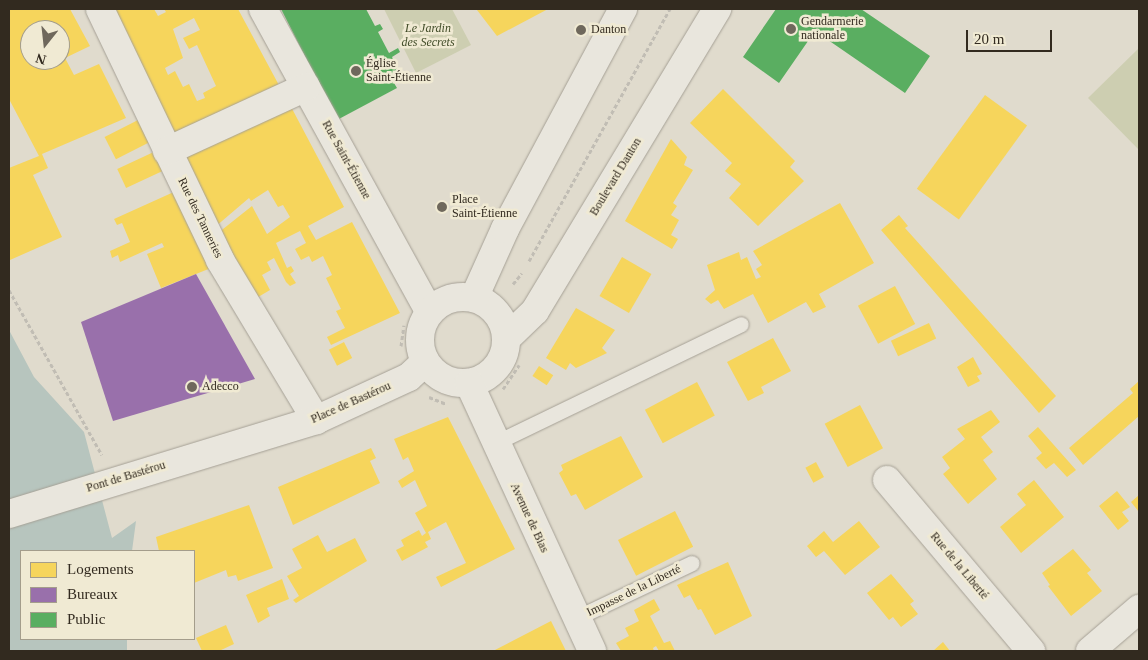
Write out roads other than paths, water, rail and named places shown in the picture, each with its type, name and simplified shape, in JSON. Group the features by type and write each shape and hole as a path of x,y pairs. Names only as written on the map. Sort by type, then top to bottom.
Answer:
{"street":[{"name":"Rue des Tanneries","path":"100,9 220,260 316,420"},
{"name":"Rue Saint-Étienne","path":"263,9 426,305"},
{"path":"484,295 505,229 623,9"},
{"name":"Boulevard Danton","path":"512,333 535,311 716,9"},
{"path":"167,151 306,87"},
{"path":"484,295 512,333 500,363 474,393 417,369 419,336 426,305 450,298 484,295"},
{"name":"Place de Bastérou","path":"243,441 316,420 417,369"},
{"name":"Avenue de Bias","path":"474,393 495,444 592,651"},
{"name":"Pont de Bastérou","path":"9,514 243,441"},
{"name":"Rue de la Liberté","path":"887,480 1031,651"},
{"path":"1090,651 1139,609"}],"lane":[{"path":"495,444 741,324"},
{"name":"Impasse de la Liberté","path":"576,618 692,563"}],"place":[{"name":"Gendarmerie nationale","path":"791,29"},
{"name":"Danton","path":"581,30"},
{"name":"Église Saint-Étienne","path":"356,71"},
{"name":"Place Saint-Étienne","path":"442,207"},
{"name":"Adecco","path":"192,387"}],"park label":[{"name":"Le Jardin des Secrets","path":"428,36"}]}
